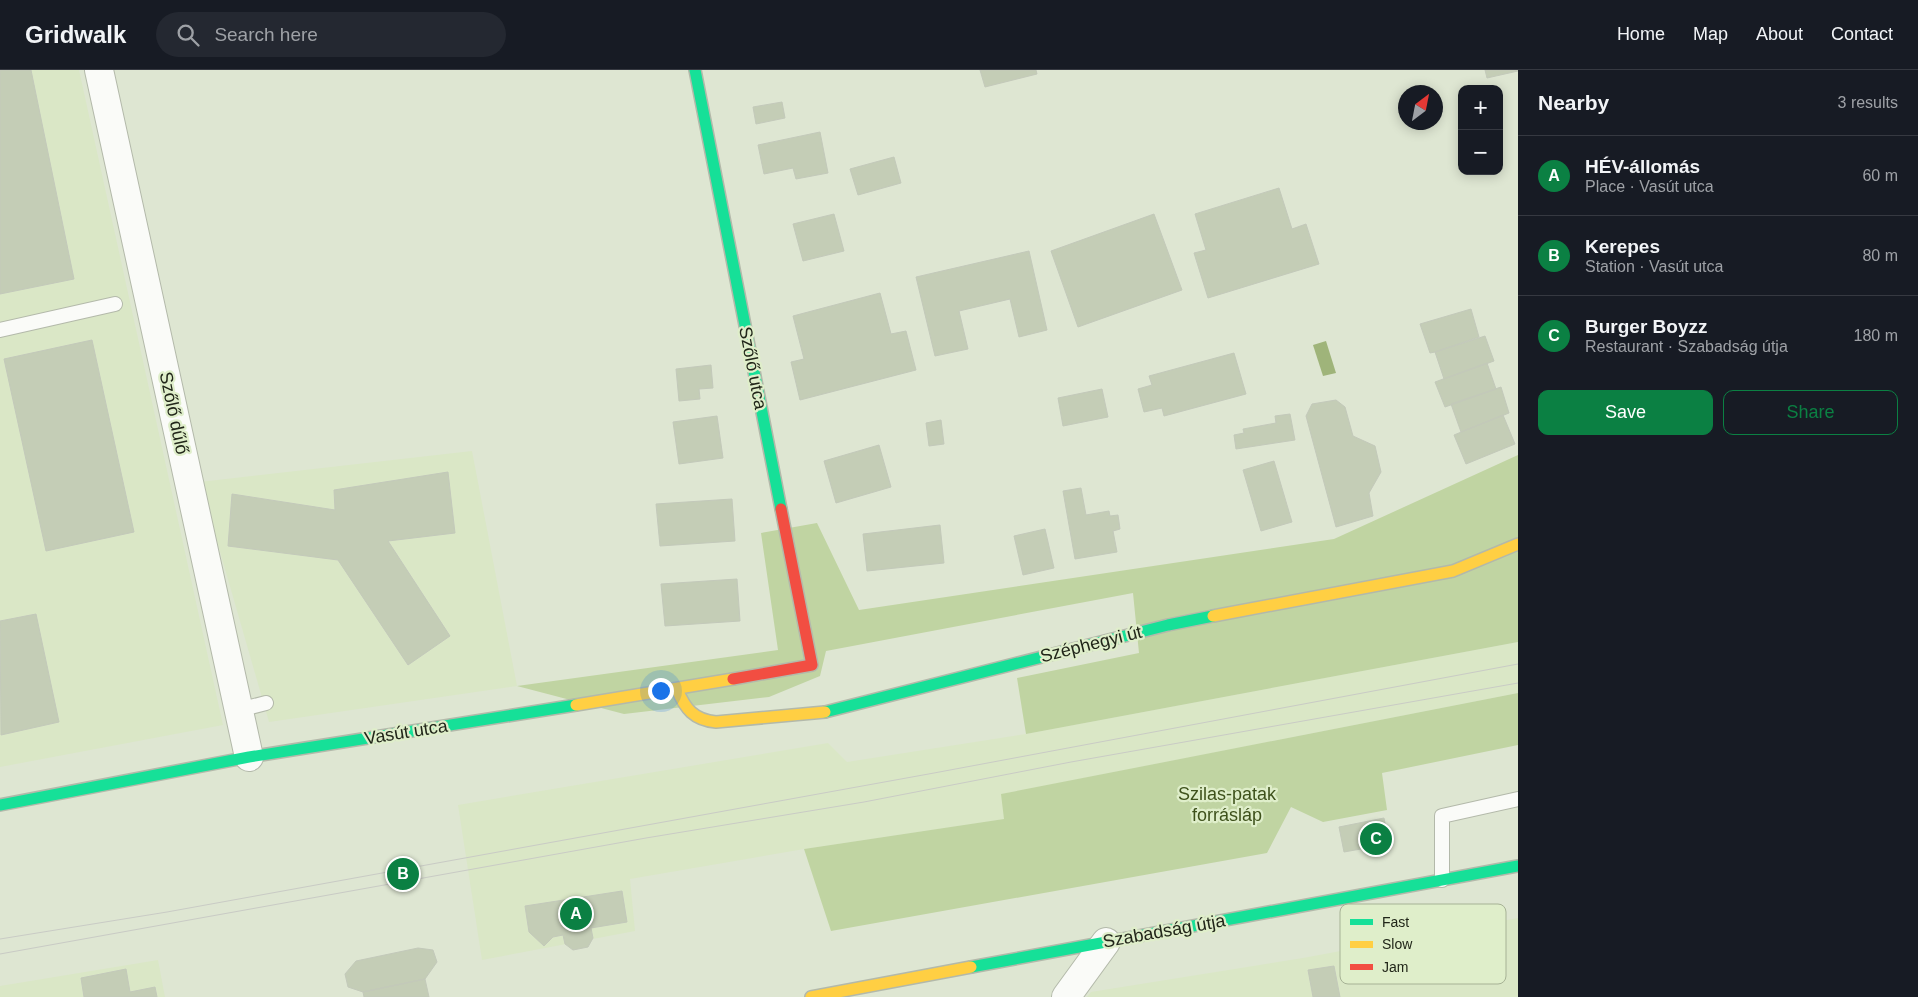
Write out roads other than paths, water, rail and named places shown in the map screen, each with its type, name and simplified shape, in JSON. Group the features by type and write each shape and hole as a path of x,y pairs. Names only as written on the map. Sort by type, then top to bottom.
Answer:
{"street":[{"name":"Szőlő dűlő","path":"99,70 238,710 240,749"},
{"name":"Szőlő utca","path":"695,70 812,665"},
{"name":"Széphegyi út","path":"677,689 683,706 704,722 825,712 1168,624 1454,571 1518,544"},
{"name":"Vasút utca","path":"0,805 240,749 677,689 812,665"},
{"name":"Szabadság útja","path":"811,997 1518,866"},
{"path":"1066,997 1106,942"}],"lane":[{"path":"0,330 115,304"},
{"path":"238,710 266,703"},
{"path":"1442,880 1442,816 1518,800"}],"tram line":[{"path":"0,939 167,912 934,773 1518,664"},
{"path":"0,954 646,838 864,802 1071,762 1518,683"}],"place":[{"name":"Burger Boyzz","path":"1376,839"},
{"name":"Kerepes","path":"403,874"},
{"name":"HÉV-állomás","path":"576,914"}],"park label":[{"name":"Szilas-patak forrásláp","path":"1227,804"}]}
